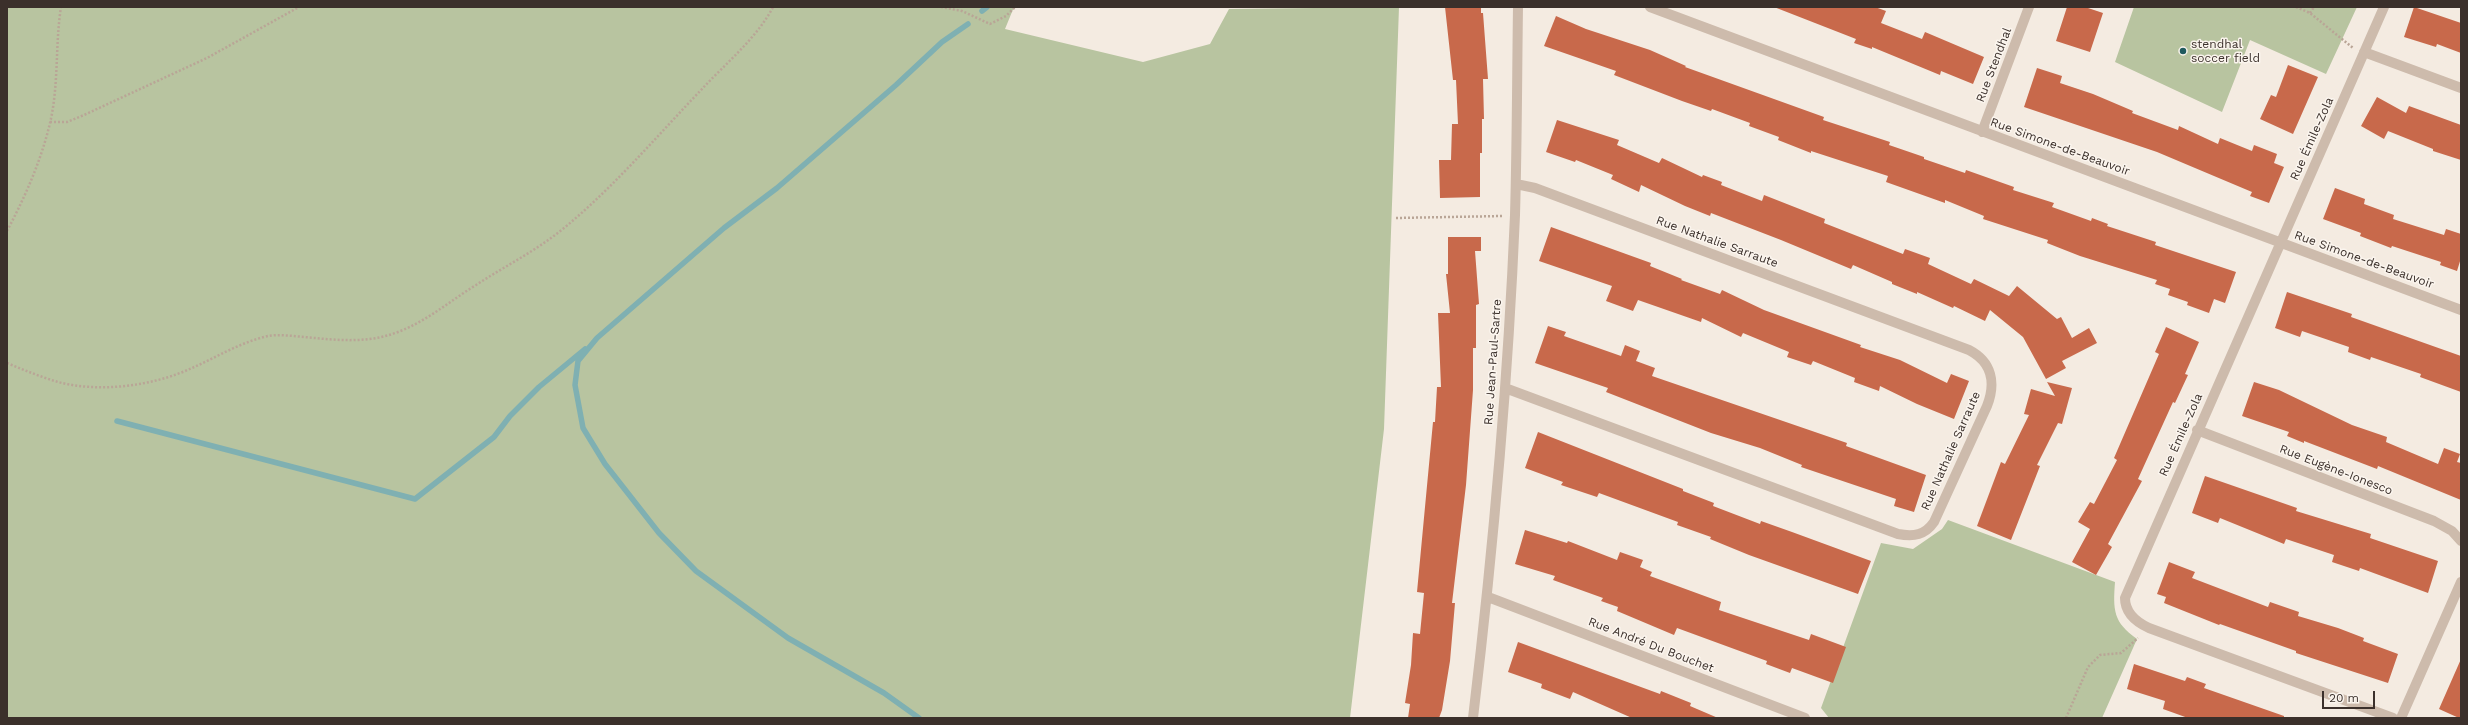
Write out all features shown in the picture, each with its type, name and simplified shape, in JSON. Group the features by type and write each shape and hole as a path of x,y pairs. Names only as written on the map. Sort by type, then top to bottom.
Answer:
{"street":[{"name":"Rue Jean-Paul-Sartre","path":"1473,718 1488,598 1515,215 1518,7"},
{"name":"Rue Simone-de-Beauvoir","path":"1650,7 2461,310"},
{"name":"Rue Stendhal","path":"1982,132 2029,7"},
{"name":"Rue Émile-Zola","path":"2384,7 2197,430 2125,598 2125,606 2133,618 2149,628 2393,718"},
{"path":"2364,52 2461,88"},
{"name":"Rue Nathalie Sarraute","path":"1504,388 1898,534 1913,536 1922,534 1934,522 1987,406 1993,388 1988,367 1980,357 1969,350 1535,188 1516,184"},
{"name":"Rue Eugène-Ionesco","path":"2197,430 2434,521 2452,531 2461,541"},
{"path":"2401,718 2461,582"},
{"name":"Rue André Du Bouchet","path":"1488,598 1806,718"}],"path":[{"path":"7,231 38,165 50,122 57,73 61,7"},
{"path":"50,122 67,122 208,58 299,7"},
{"path":"7,363 59,382 89,387 116,386 153,381 190,369 249,341 270,336 351,341 369,340 398,332 428,318 495,272 525,257 564,228 613,183 707,84 766,20 773,7"},
{"path":"941,7 962,11 990,24 1006,16 1015,7"},
{"path":"2296,7 2310,13 2352,48 2364,52"},
{"path":"2310,13 2314,7"},
{"path":"1396,218 1515,215"},
{"path":"2066,718 2092,663 2100,654 2121,653 2149,628"}],"green space":[{"path":"7,7 1014,7 1005,29 1143,62 1210,44 1229,9 1399,7 1384,429 1350,718 7,718"},
{"name":"stendhal soccer field","path":"2134,7 2357,7 2326,74 2250,40 2222,112 2115,62"},
{"path":"1948,520 2115,582 2114,600 2116,615 2123,627 2137,639 2102,718 1829,718 1821,708 1881,543 1913,549 1942,529"}],"building":[{"path":"1445,7 1481,7 1481,13 1483,13 1488,79 1483,79 1484,119 1482,119 1482,153 1480,153 1480,197 1440,198 1439,160 1451,160 1452,124 1458,124 1456,80 1453,80"},
{"path":"1774,7 1875,7 1886,11 1881,23 1922,39 1925,32 1984,57 1973,84 1941,71 1940,75 1872,47 1872,49 1854,43 1856,39"},
{"path":"2067,7 2085,7 2103,13 2090,52 2056,41"},
{"path":"2414,7 2461,23 2461,53 2437,44 2436,47 2404,37"},
{"path":"1556,16 1586,29 1650,50 1686,66 1685,67 1824,117 1823,120 1890,142 1889,145 1924,157 1924,159 1965,173 1966,170 2014,187 2013,190 2054,203 2052,207 2091,221 2092,218 2108,224 2107,226 2156,242 2155,245 2236,272 2225,303 2214,299 2209,313 2187,305 2188,302 2168,295 2170,289 2155,284 2157,280 2080,256 2047,243 2048,240 1983,219 1984,216 1945,200 1945,203 1886,182 1888,176 1811,151 1811,153 1778,140 1779,137 1749,126 1750,123 1712,109 1711,111 1682,101 1614,75 1616,71 1544,46"},
{"path":"2288,65 2318,77 2293,134 2260,119 2271,95 2276,97"},
{"path":"2037,68 2062,76 2060,83 2093,94 2133,111 2132,113 2178,130 2179,126 2218,144 2220,138 2252,151 2254,145 2277,154 2274,163 2284,167 2269,203 2250,196 2252,192 2157,152 2024,107"},
{"path":"2377,97 2406,113 2409,106 2461,125 2461,160 2433,151 2433,149 2388,131 2384,139 2361,126"},
{"path":"1557,120 1619,140 1617,145 1659,163 1662,158 1702,177 1703,175 1722,182 1721,185 1762,201 1764,195 1825,219 1824,223 1903,254 1905,249 1930,258 1928,264 1971,284 1974,279 2009,296 2017,286 2057,319 2061,317 2072,338 2089,328 2097,343 2062,361 2066,368 2046,379 2023,337 1990,310 1985,321 1954,306 1953,308 1917,292 1917,294 1892,284 1892,282 1853,265 1851,269 1711,213 1710,216 1641,185 1639,192 1611,179 1613,175 1576,160 1575,162 1546,152"},
{"path":"2335,188 2365,199 2364,204 2394,215 2393,219 2444,235 2446,229 2461,234 2461,258 2457,271 2440,265 2441,262 2392,246 2391,248 2360,236 2361,233 2323,219"},
{"path":"1551,227 1651,263 1650,266 1682,279 1681,280 1720,294 1722,290 1764,310 1861,345 1860,347 1900,360 1947,383 1951,374 1969,381 1954,419 1917,404 1880,386 1879,391 1854,382 1855,378 1813,361 1811,365 1787,357 1789,352 1743,333 1741,337 1702,318 1701,322 1638,300 1633,311 1606,301 1612,286 1539,261"},
{"path":"1448,237 1481,237 1481,251 1475,251 1479,304 1476,305 1476,348 1473,348 1473,390 1466,485 1452,603 1455,603 1450,661 1442,710 1439,718 1408,718 1410,704 1405,703 1411,665 1413,633 1420,634 1424,593 1417,592 1433,422 1435,422 1437,387 1441,387 1438,313 1450,313 1446,274 1448,274"},
{"path":"2287,292 2352,314 2351,317 2461,356 2461,392 2420,377 2421,374 2371,357 2370,360 2348,352 2349,347 2302,331 2300,337 2275,328"},
{"path":"1548,326 1566,332 1564,336 1621,356 1625,345 1640,351 1636,361 1655,368 1652,376 1847,443 1846,446 1926,475 1914,512 1894,506 1896,499 1801,467 1802,465 1760,448 1711,433 1606,392 1608,388 1535,363"},
{"path":"2166,327 2199,342 2185,374 2188,375 2175,403 2173,402 2138,479 2142,481 2108,544 2112,547 2096,575 2072,562 2090,529 2078,522 2090,502 2094,504 2117,460 2114,458 2159,354 2155,352"},
{"path":"2047,382 2072,388 2062,424 2058,423 2037,465 2040,466 2011,540 1977,526 2001,462 2005,464 2029,415 2024,414 2031,389 2055,396"},
{"path":"2254,382 2279,390 2352,425 2387,437 2386,442 2438,464 2444,448 2460,454 2457,462 2461,463 2461,500 2378,466 2377,469 2304,441 2304,443 2287,436 2289,432 2242,416"},
{"path":"1538,432 1683,489 1683,491 1714,503 1713,506 1760,524 1761,521 1871,561 1858,594 1749,555 1710,539 1711,537 1677,525 1678,522 1599,493 1597,497 1561,485 1563,482 1525,468"},
{"path":"2205,476 2297,508 2296,511 2371,534 2370,538 2438,561 2428,593 2360,568 2359,571 2332,562 2334,555 2286,539 2284,544 2220,518 2218,523 2192,513"},
{"path":"1525,530 1567,543 1568,541 1617,560 1620,552 1643,560 1640,567 1652,572 1650,576 1721,602 1719,610 1809,640 1811,634 1846,647 1833,683 1792,668 1790,673 1766,664 1767,661 1677,628 1674,635 1617,611 1618,607 1601,601 1603,598 1553,580 1555,576 1515,564"},
{"path":"2169,562 2195,572 2192,578 2268,607 2270,602 2299,612 2298,616 2338,628 2364,638 2363,641 2398,654 2388,683 2296,653 2296,651 2220,624 2219,625 2164,603 2166,597 2157,594"},
{"path":"1518,642 1660,694 1661,691 1691,703 1690,706 1718,718 1632,718 1573,692 1570,699 1541,688 1542,684 1508,672"},
{"path":"2461,659 2461,718 2459,718 2439,709"},
{"path":"2134,664 2185,681 2187,677 2206,684 2204,688 2284,716 2284,718 2188,718 2163,709 2165,701 2127,689"}],"waterway":[{"path":"982,11 987,7"},
{"path":"919,718 884,693 788,638 696,571 659,533 605,464 583,428 575,385 578,361 597,338 724,228 777,188 896,85 942,42 968,24"},
{"path":"117,421 415,499 494,437 510,416 539,387 585,349"}],"place":[{"name":"stendhal soccer field","path":"2183,51"}]}
